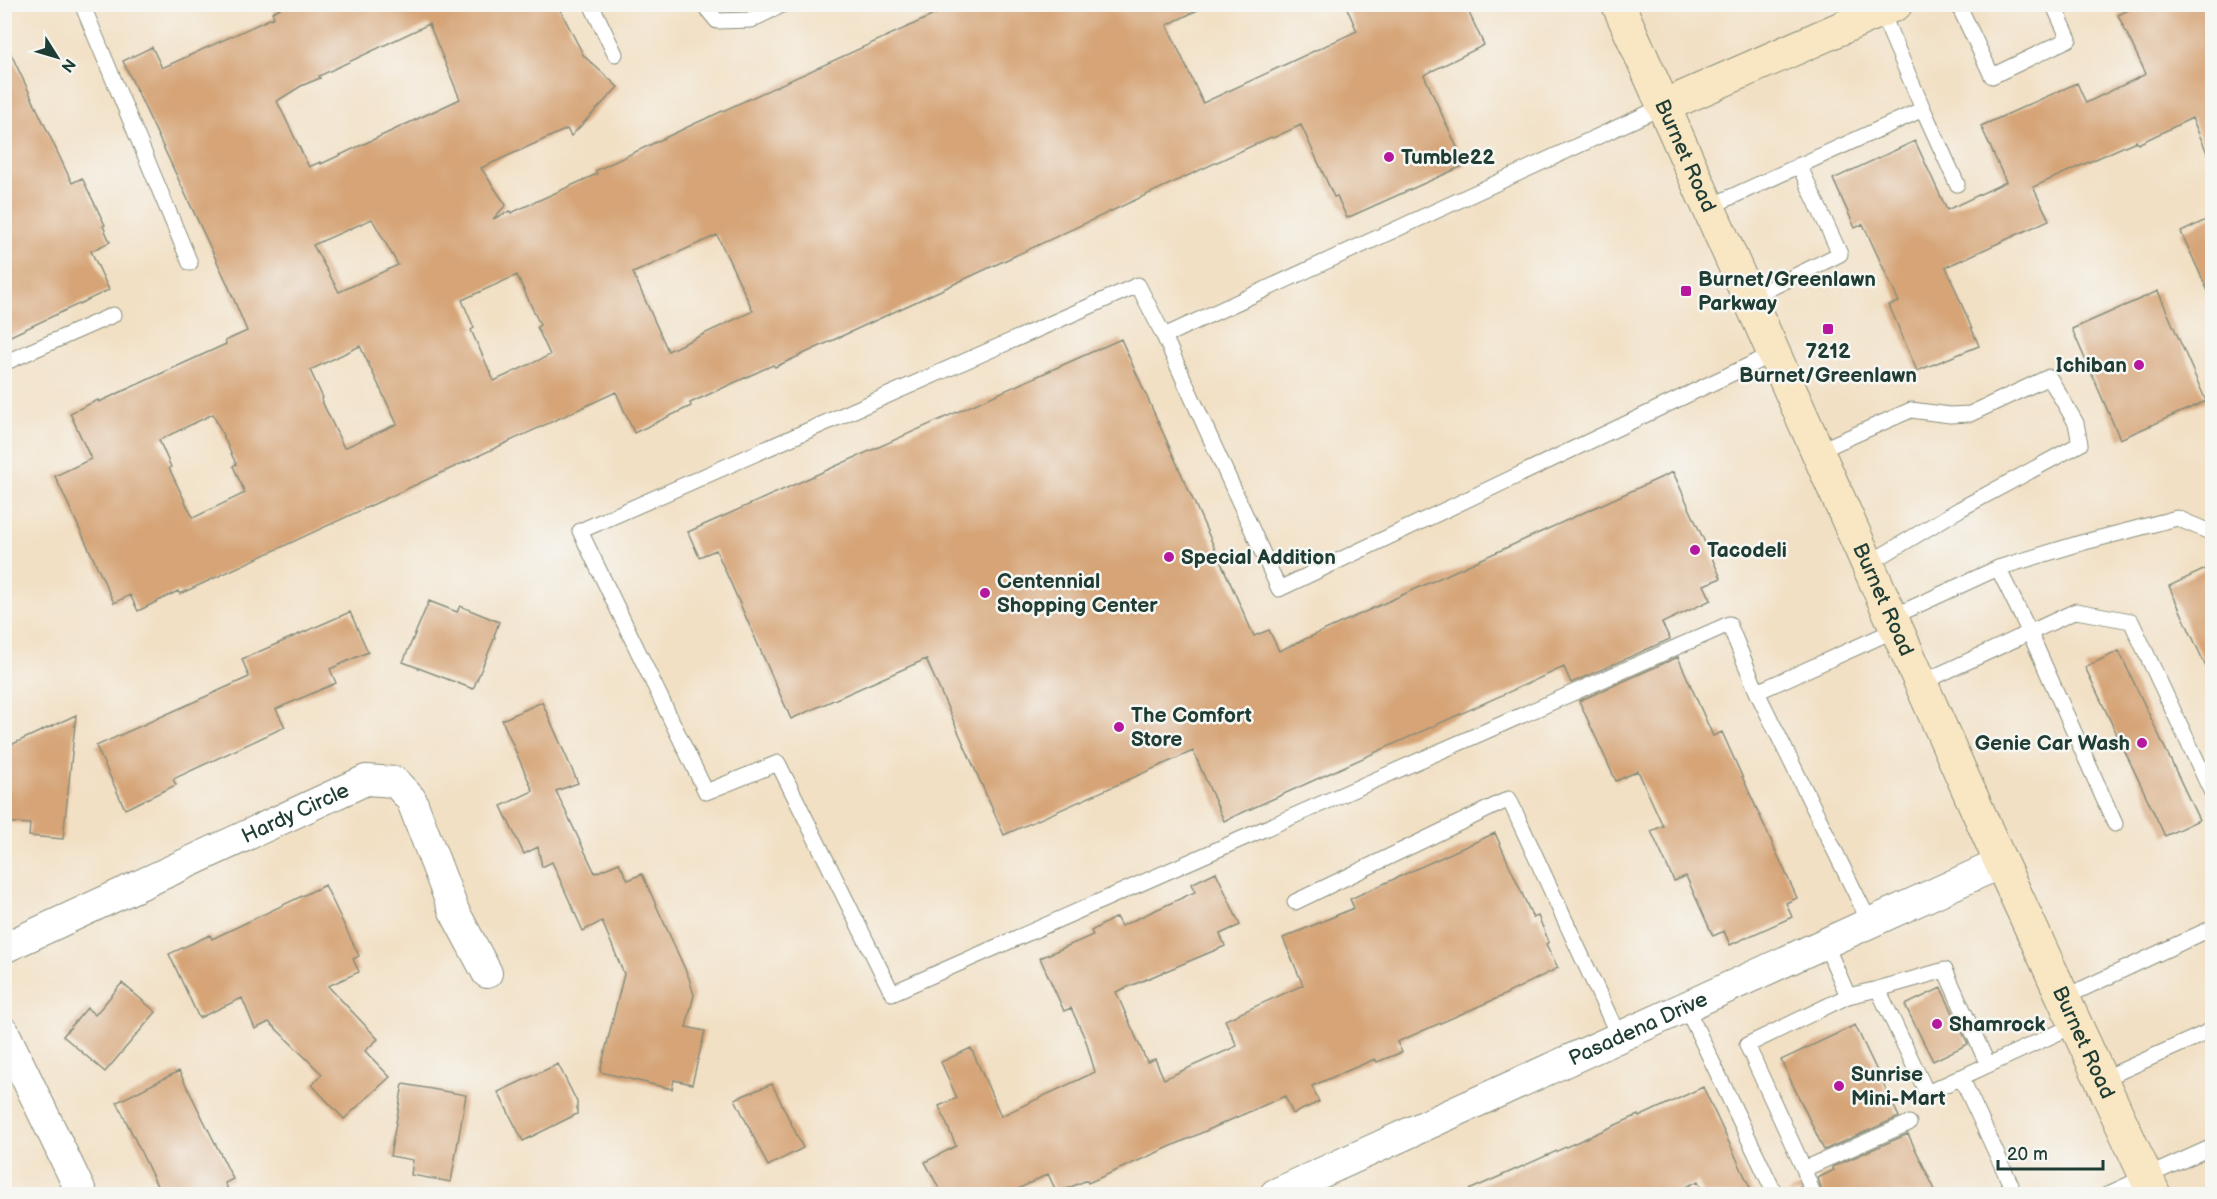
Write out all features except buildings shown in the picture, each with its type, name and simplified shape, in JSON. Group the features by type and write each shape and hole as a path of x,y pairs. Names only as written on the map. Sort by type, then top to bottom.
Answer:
{"main road":[{"name":"Burnet Road","path":"1618,4 2001,863 2150,1186"},
{"path":"1664,106 1888,8"}],"street":[{"name":"Hardy Circle","path":"4,948 366,780 395,782 411,799 454,911 487,973"},
{"name":"Pasadena Drive","path":"1275,1194 2001,863"},
{"path":"4,1032 82,1194"}],"lane":[{"path":"82,4 190,263"},
{"path":"591,4 615,54"},
{"path":"703,4 717,21 751,20 784,4"},
{"path":"1959,4 1992,76 2069,39 2053,4"},
{"path":"1888,8 1923,109 1957,184"},
{"path":"1164,336 1664,106"},
{"path":"1709,207 1923,109"},
{"path":"1750,298 1840,254 1799,165"},
{"path":"1775,354 1279,589 1164,336 1138,285 580,531 706,792 778,763 891,993 1729,624 1756,692 1870,922"},
{"path":"4,363 113,315"},
{"path":"1818,451 1911,410 1950,415 1970,414 2049,377 2076,423 2080,444 1960,509 1868,564"},
{"path":"1756,692 1998,568 2177,518 2212,533"},
{"path":"1998,568 2029,631 2115,824"},
{"path":"1921,683 2076,610 2131,621 2212,793"},
{"path":"1295,902 1509,799 1619,1037"},
{"path":"1878,989 1927,1093 1988,1065 2069,1011 2212,928"},
{"path":"1825,943 1848,996"},
{"path":"1813,1194 1804,1169 1747,1045 1848,996 1945,970 1988,1065"},
{"path":"1686,1007 1775,1194"},
{"path":"2101,1080 2212,1030"},
{"path":"1961,1077 2011,1185"},
{"path":"1804,1169 1909,1124"},
{"path":"2108,1194 2150,1186 2212,1148"}],"place":[{"name":"Tumble22","path":"1389,157"},
{"name":"Burnet/Greenlawn Parkway","path":"1686,291"},
{"name":"7212 Burnet/Greenlawn","path":"1828,329"},
{"name":"Ichiban","path":"2139,365"},
{"name":"Tacodeli","path":"1695,550"},
{"name":"Special Addition","path":"1169,557"},
{"name":"Centennial Shopping Center","path":"985,593"},
{"name":"The Comfort Store","path":"1119,727"},
{"name":"Genie Car Wash","path":"2142,743"},
{"name":"Shamrock","path":"1937,1024"},
{"name":"Sunrise Mini-Mart","path":"1839,1086"}]}
